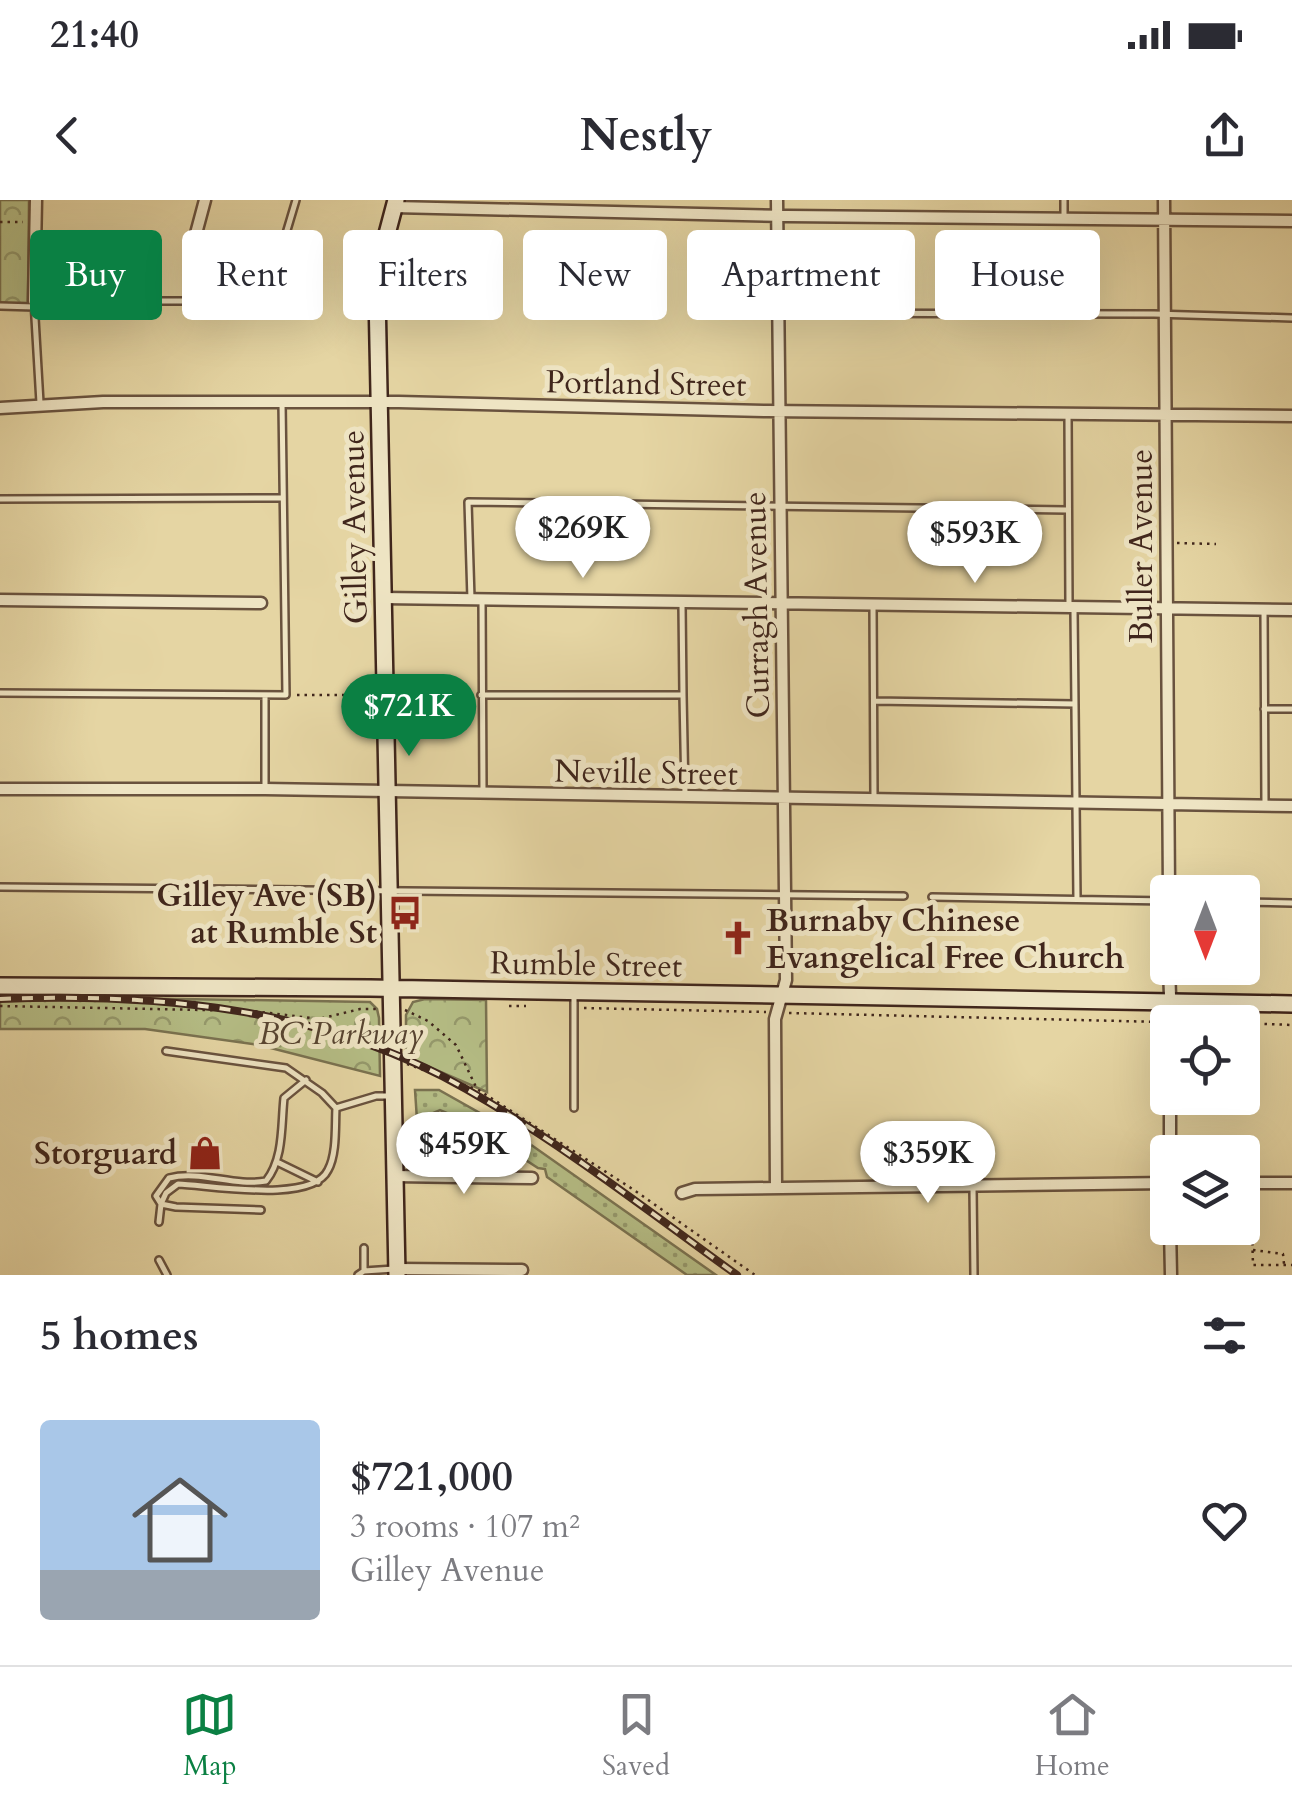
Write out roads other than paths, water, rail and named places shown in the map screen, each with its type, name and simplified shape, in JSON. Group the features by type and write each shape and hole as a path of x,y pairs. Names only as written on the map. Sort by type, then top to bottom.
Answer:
{"street":[{"path":"36,200 36,230"},
{"path":"197,230 205,200"},
{"name":"Curragh Avenue","path":"777,200 777,230"},
{"name":"Buller Avenue","path":"1164,200 1169,875"},
{"path":"395,203 777,216 1292,221"},
{"name":"Gilley Avenue","path":"395,203 378,274 397,1272"},
{"name":"Curragh Avenue","path":"776,1188 775,1018 786,980 778,320"},
{"name":"Portland Street","path":"0,408 104,402 379,402 1292,416"},
{"path":"384,598 1292,610"},
{"path":"0,600 260,604"},
{"name":"Neville Street","path":"0,789 1292,806"},
{"path":"1169,1005 1170,985"},
{"name":"Rumble Street","path":"0,986 391,989 574,999 780,995 1292,1004"},
{"path":"395,1176 532,1178"},
{"path":"1260,1182 1292,1182"},
{"path":"682,1194 695,1189 1150,1183"},
{"path":"1170,1245 1171,1275"},
{"path":"397,1272 522,1270"}],"lane":[{"path":"162,302 278,301 279,258 296,200"},
{"path":"1064,200 1064,219"},
{"path":"0,306 30,304"},
{"path":"915,313 1292,318"},
{"path":"35,320 40,406"},
{"path":"0,693 286,695 282,403"},
{"path":"1068,414 1077,899"},
{"path":"0,500 283,498"},
{"path":"483,794 481,695 468,502 1067,510"},
{"path":"682,602 686,797"},
{"path":"873,605 874,800"},
{"path":"1264,610 1265,805"},
{"path":"264,790 265,695"},
{"path":"481,695 683,695"},
{"path":"874,701 1075,704"},
{"path":"1264,709 1292,709"},
{"path":"0,887 904,896"},
{"path":"932,896 1150,901"},
{"path":"1260,902 1292,902"},
{"path":"574,999 574,1108"},
{"path":"166,1052 286,1068 306,1080 336,1108"},
{"path":"261,1210 176,1208 160,1204 156,1196 169,1178 179,1176 266,1181 276,1162 284,1098 306,1080"},
{"path":"336,1108 376,1096 394,1096"},
{"path":"158,1222 160,1204 178,1184 281,1190 318,1182 329,1170 336,1108"},
{"path":"276,1162 318,1182"},
{"path":"973,1186 974,1275"},
{"path":"364,1248 361,1273 397,1272"},
{"path":"159,1260 168,1275"}],"railway":[{"path":"0,999 180,1003 299,1023 356,1040 412,1062 501,1110 604,1178 737,1275"}],"place":[{"name":"Gilley Ave (SB) at Rumble St","path":"405,913"},
{"name":"Burnaby Chinese Evangelical Free Church","path":"738,938"},
{"name":"Storguard","path":"205,1153"}],"park label":[{"name":"BC Parkway","path":"341,1033"}]}
